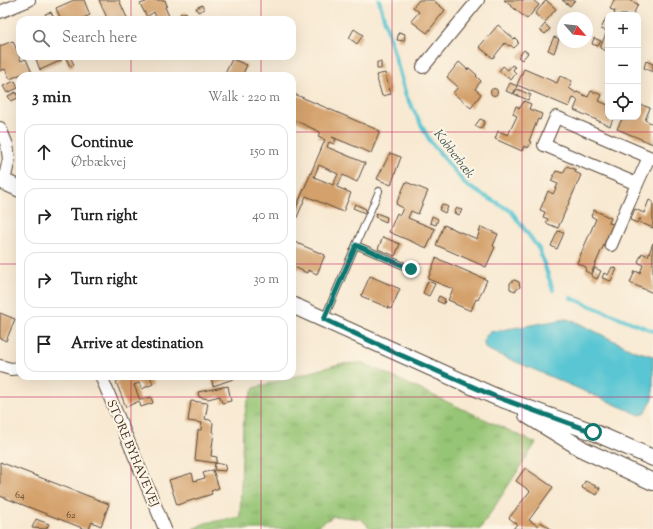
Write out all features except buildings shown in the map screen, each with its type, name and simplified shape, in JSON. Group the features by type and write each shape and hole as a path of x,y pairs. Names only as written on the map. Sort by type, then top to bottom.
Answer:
{"street":[{"path":"0,12 29,0"},
{"path":"423,67 478,0"},
{"path":"611,245 637,184 651,157 556,117 544,145 637,184"},
{"path":"0,128 7,145 8,159 2,181 16,187"},
{"path":"296,307 494,396 593,432 653,458"},
{"path":"0,366 16,368"},
{"name":"STORE BYHAVEVEJ","path":"103,380 165,529"},
{"path":"494,396 584,450 653,482"}],"lane":[{"path":"324,319 379,191"},
{"path":"356,245 411,269"}],"green space":[{"path":"363,363 536,443 480,529 371,529 361,519 334,516 312,529 193,529 205,523 240,517 243,426 247,403 254,388 282,380 296,380 296,376 339,364"}],"water":[{"path":"566,319 576,322 635,351 653,356 653,398 646,412 640,415 486,349 484,344 486,336 490,332"}],"waterway":[{"name":"Kobberbæk","path":"379,0 406,96 430,141 466,185 511,211 539,249 553,290"},
{"name":"Kobberbæk","path":"571,298 653,331"}],"route":[{"path":"411,269 356,245 324,319 396,353 494,396 593,432"}]}
